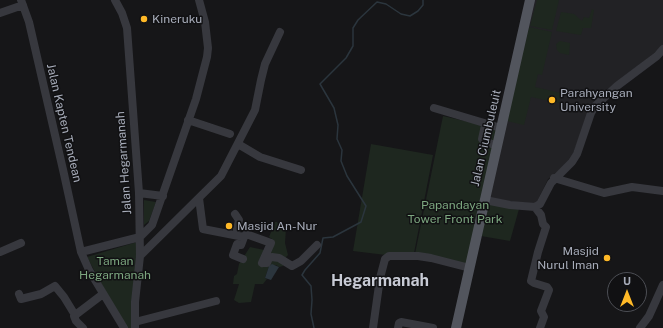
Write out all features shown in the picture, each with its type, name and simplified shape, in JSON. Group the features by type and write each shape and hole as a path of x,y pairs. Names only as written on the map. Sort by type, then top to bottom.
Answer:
{"main road":[{"name":"Jalan Ciumbuleuit","path":"456,328 530,0"}],"street":[{"name":"Jalan Hegarmanah","path":"115,0 122,13 127,28 139,193 140,256 135,302 135,325"},
{"path":"81,252 140,237 152,224 196,99 208,48 205,22 199,0"},
{"path":"0,13 22,3"},
{"name":"Jalan Kapten Tendean","path":"22,3 29,22 81,252 89,270 124,328"},
{"path":"140,256 222,176 255,110 265,64 280,32"},
{"path":"485,200 510,205 535,207 540,204 554,178 566,168 577,154 591,113 598,102 657,56 663,49"},
{"path":"434,108 485,125 501,128"},
{"path":"188,120 230,134"},
{"path":"485,125 482,139 497,146"},
{"path":"238,144 260,157 301,170"},
{"path":"554,178 604,193 632,187 663,191"},
{"path":"139,193 163,196"},
{"path":"199,198 203,229 258,237 271,243 262,263 267,263 269,258 272,257 279,258 292,266 301,261 317,245"},
{"path":"535,207 541,215 543,224 546,227 539,247 531,281 547,287 548,290 541,311 544,317 540,328"},
{"path":"243,214 235,214 239,220 238,226 245,231 245,235 241,245 238,244 230,254 243,259"},
{"path":"0,252 21,243"},
{"path":"373,328 380,278 385,259 389,256 418,256 470,268"},
{"path":"640,328 649,316 663,285"},
{"path":"19,294 21,299 41,294 56,286 75,315 74,319 83,328"},
{"path":"75,315 103,294"},
{"path":"135,325 216,301"},
{"path":"398,328 399,323 402,322 433,328"}],"shaded area":[{"name":"Parahyangan University","path":"533,0 663,0 663,46 597,97 592,104 571,159 548,179 536,204 486,199"},
{"path":"272,264 279,267 271,280 265,278 269,266"}],"green space":[{"path":"537,0 559,0 552,30 530,26"},
{"path":"592,9 594,10 591,28 583,28 581,35 556,31 561,12 574,14 582,21 584,17 589,18"},
{"path":"529,27 552,32 542,75 538,74 535,87 561,93 559,103 531,97 524,125 507,121"},
{"path":"560,41 570,43 569,55 560,53 557,50 556,44"},
{"name":"Papandayan Tower Front Park","path":"443,116 499,129 483,201 519,209 510,241 475,235 469,265 415,254"},
{"path":"371,144 433,155 414,253 386,255 353,251"},
{"path":"144,200 156,202 149,221 144,225"},
{"path":"275,222 286,228 285,243 288,255 286,257 287,261 283,266 269,266 265,278 267,279 263,284 255,284 251,302 239,303 234,300 239,284 233,284 234,276 237,274 239,264 250,247 264,250 267,249 272,239 269,237 274,229"},
{"name":"Taman Hegarmanah","path":"137,242 131,328 127,328 87,257"}],"waterway":[{"path":"314,328 311,314 311,286 302,275 320,253 323,238 333,237 361,222 366,206 347,176 341,161 342,150 337,139 338,125 334,108 320,84 346,58 353,46 353,28 358,20 377,2 386,4 401,14 410,16 418,11 423,5 423,0"}],"place":[{"name":"Kineruku","path":"144,19"},
{"name":"Parahyangan University","path":"552,100"},
{"name":"Masjid An-Nur","path":"229,226"},
{"name":"Masjid Nurul Iman","path":"607,258"}],"district":[{"name":"Hegarmanah","path":"380,281"}]}
